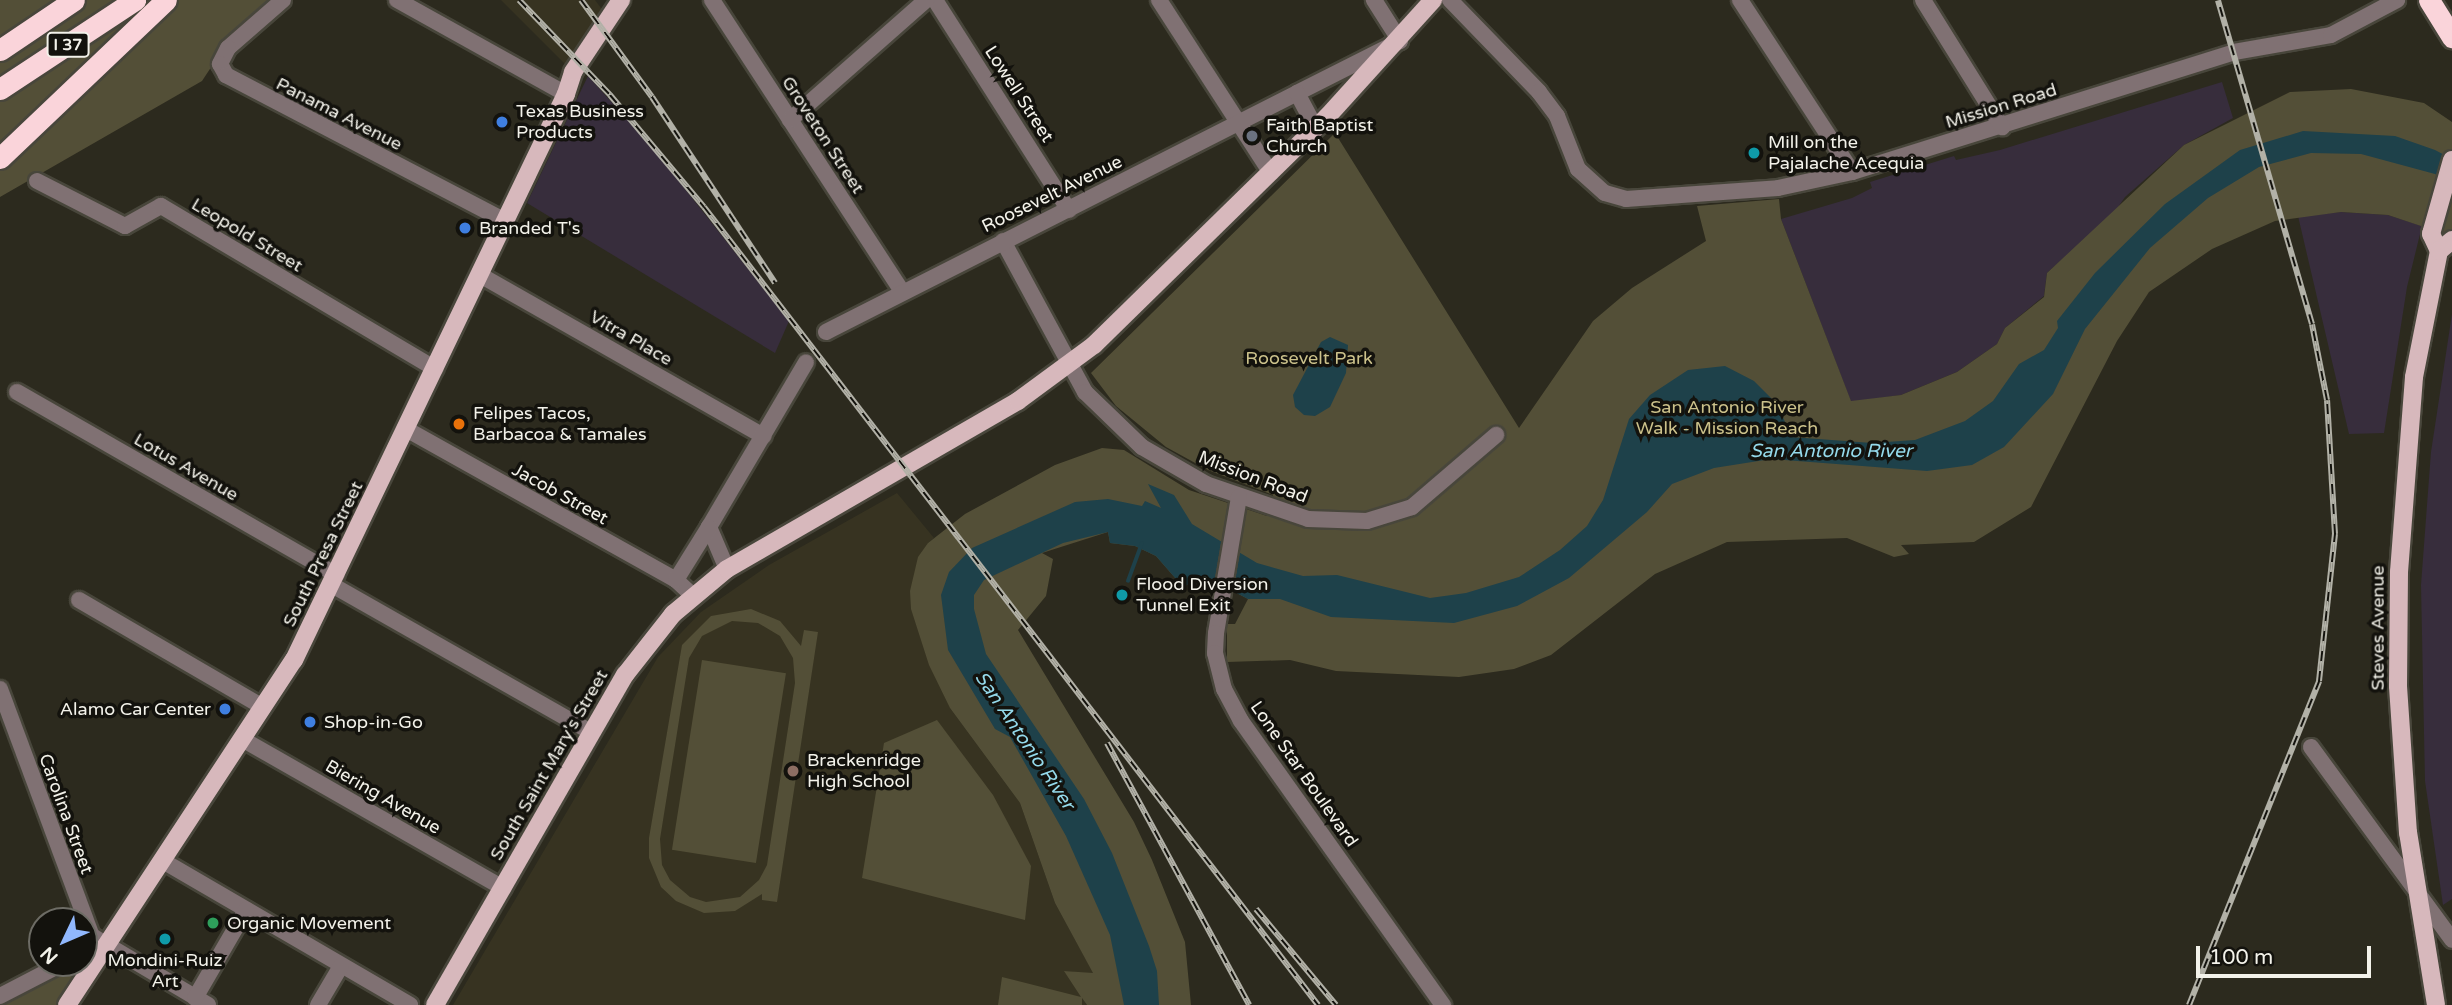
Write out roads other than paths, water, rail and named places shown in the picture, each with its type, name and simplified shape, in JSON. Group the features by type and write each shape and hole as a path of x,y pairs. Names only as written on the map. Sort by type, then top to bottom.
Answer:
{"highway":[{"name":"I 37","path":"0,50 74,0"},
{"name":"I 37","path":"0,89 135,0"},
{"path":"0,158 166,0"},
{"path":"2429,0 2452,37"}],"main road":[{"name":"South Presa Street","path":"566,94 572,72 621,0"},
{"name":"South Presa Street","path":"67,1005 294,660 566,94 633,0"},
{"name":"Roosevelt Avenue","path":"1068,366 1123,319 1316,128 1400,41 1433,0"},
{"name":"Steves Avenue","path":"2436,1005 2417,897 2398,698 2399,572 2414,377 2446,246 2431,234 2452,160"},
{"name":"South Saint Mary's Street","path":"435,1005 591,732 644,647 693,596 727,569 1018,401 1068,366"}],"street":[{"name":"Panama Avenue","path":"283,0 261,15 223,57 220,64 226,75 505,221"},
{"path":"397,0 566,94"},
{"name":"Groveton Street","path":"712,0 902,292"},
{"path":"790,120 926,0"},
{"name":"Lowell Street","path":"935,0 1069,210"},
{"path":"1159,0 1271,173"},
{"path":"1374,0 1400,41"},
{"name":"Mission Road","path":"1450,0 1539,92 1557,116 1578,169 1605,193 1626,199 1745,191 1852,172 2234,52 2331,35 2397,0"},
{"path":"1741,0 1852,172"},
{"path":"1923,0 2002,127"},
{"name":"Roosevelt Avenue","path":"826,332 1400,41"},
{"path":"1297,93 1316,128"},
{"name":"Leopold Street","path":"37,181 125,226 161,206 435,369"},
{"name":"Mission Road","path":"1003,241 1084,392 1142,447 1206,484 1239,497 1333,522 1393,515 1426,497 1496,435"},
{"name":"Vitra Place","path":"480,275 763,436"},
{"path":"676,580 806,362"},
{"name":"Lotus Avenue","path":"17,392 591,732"},
{"name":"Jacob Street","path":"406,429 676,580 693,596"},
{"name":"Lone Star Boulevard","path":"1239,497 1215,653 1232,705 1443,1005"},
{"path":"709,527 727,569"},
{"path":"79,600 263,707"},
{"name":"Carolina Street","path":"1,697 87,928 106,947"},
{"name":"Biering Avenue","path":"242,739 503,888"},
{"path":"2311,747 2417,897 2452,940"},
{"path":"163,861 410,1005"},
{"path":"98,950 106,947 201,1001 246,910"},
{"path":"318,1005 341,966"},
{"path":"0,996 37,977"}],"water":[{"name":"San Antonio River","path":"2303,131 2395,136 2435,150 2452,159 2452,184 2435,174 2361,154 2311,153 2259,167 2208,198 2150,248 2085,329 2053,394 2004,447 1972,465 1927,471 1771,459 1714,468 1672,484 1647,512 1569,578 1517,606 1454,623 1331,617 1280,599 1248,599 1204,576 1183,587 1156,556 1135,546 1110,543 1108,532 1063,543 984,580 974,595 974,609 986,654 1084,799 1112,853 1149,946 1157,971 1159,1005 1124,1005 1110,935 1066,836 1010,737 995,729 948,650 941,595 949,572 972,548 1075,502 1108,499 1142,506 1145,501 1161,508 1148,484 1174,495 1192,524 1257,563 1303,576 1337,575 1430,598 1466,593 1519,577 1560,550 1587,526 1603,500 1629,419 1650,395 1688,370 1725,366 1754,381 1778,405 1791,437 1872,443 1915,440 1965,421 1993,401 2019,364 2044,350 2058,328 2057,321 2095,273 2165,204 2240,150"},
{"path":"1330,337 1348,345 1346,373 1330,407 1315,416 1304,415 1295,407 1293,395 1321,342"}],"waterway":[{"path":"1128,581 1142,543"}],"railway":[{"path":"519,0 610,95 704,207 1318,1005"},
{"path":"581,0 652,97 775,283"},
{"path":"2189,1005 2319,681 2335,534 2327,400 2312,324 2218,0"},
{"path":"1107,743 1249,1005"},
{"path":"1256,909 1336,1005"}],"place":[{"name":"Texas Business Products","path":"502,122"},
{"name":"Faith Baptist Church","path":"1252,136"},
{"name":"Mill on the Pajalache Acequia","path":"1754,153"},
{"name":"Branded T's","path":"465,228"},
{"name":"Felipes Tacos, Barbacoa & Tamales","path":"459,424"},
{"name":"Flood Diversion Tunnel Exit","path":"1122,595"},
{"name":"Alamo Car Center","path":"225,709"},
{"name":"Shop-in-Go","path":"310,722"},
{"name":"Brackenridge High School","path":"793,771"},
{"name":"Organic Movement","path":"213,923"},
{"name":"Mondini-Ruiz Art","path":"165,939"}],"park label":[{"name":"Roosevelt Park","path":"1309,358"},
{"name":"San Antonio River Walk - Mission Reach","path":"1727,418"}]}
